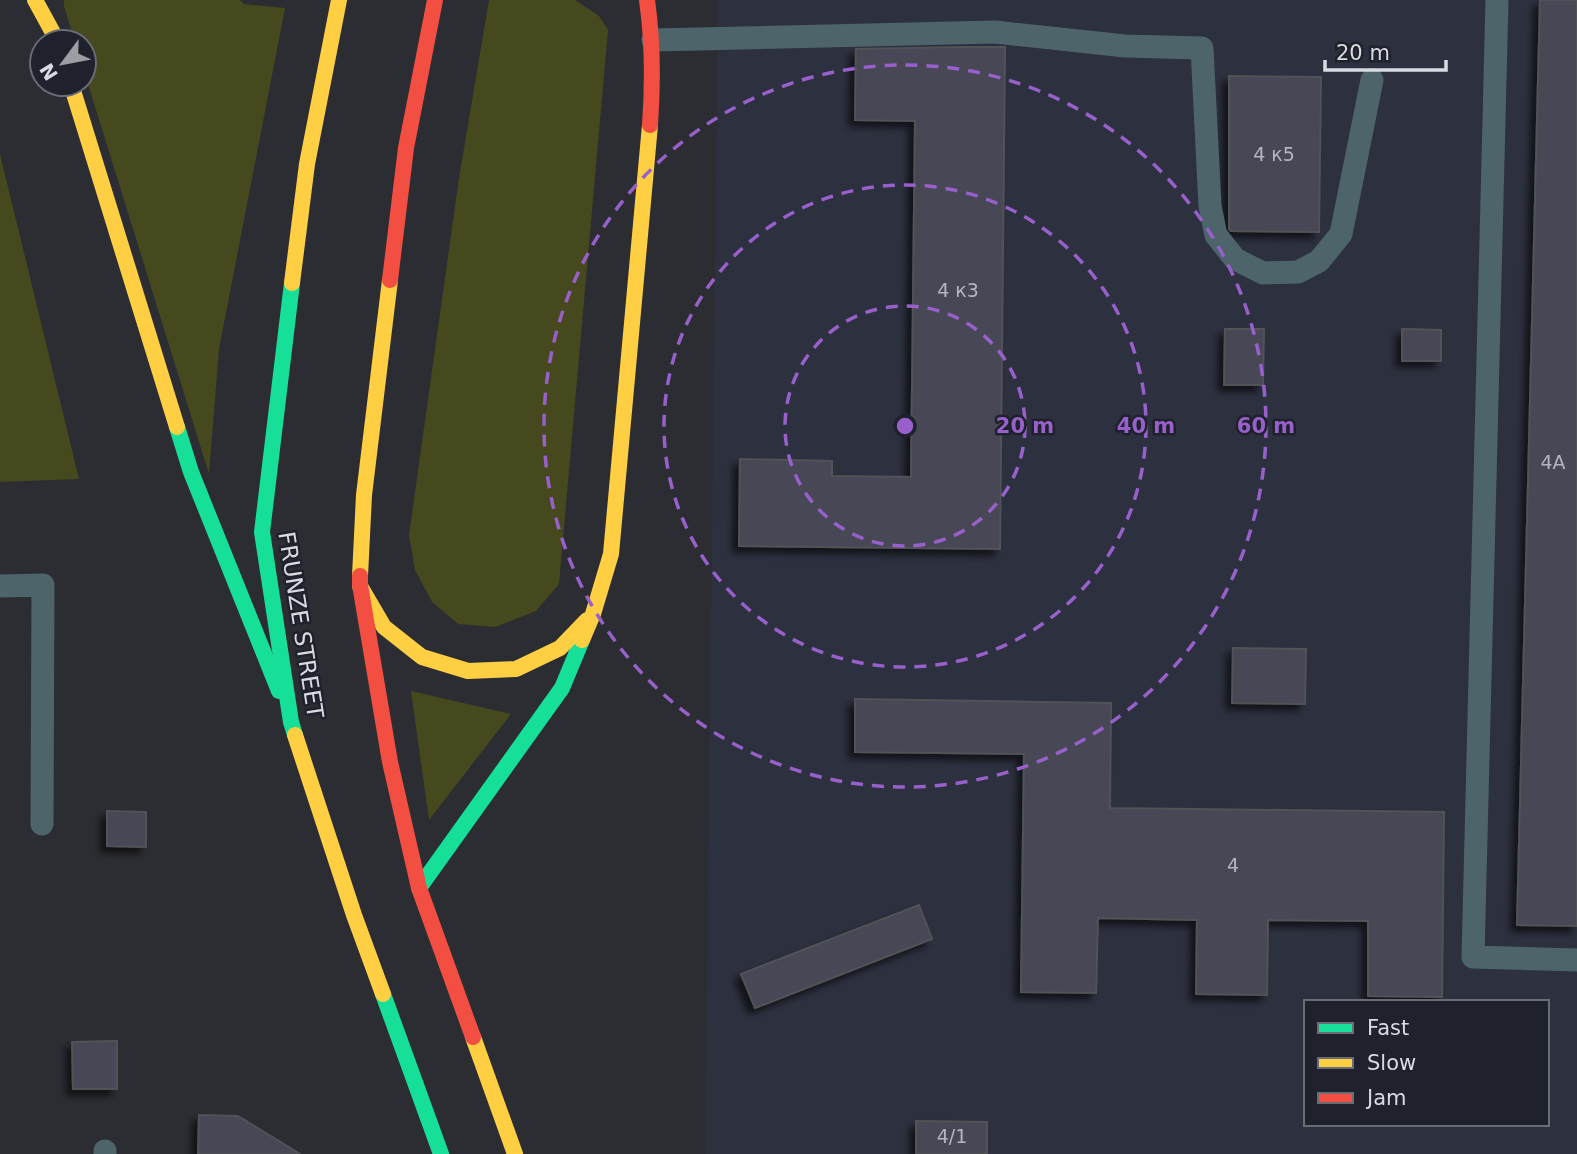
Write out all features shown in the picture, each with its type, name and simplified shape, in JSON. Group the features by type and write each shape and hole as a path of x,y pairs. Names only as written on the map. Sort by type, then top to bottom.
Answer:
{"main road":[{"path":"35,0 50,28"},
{"name":"FRUNZE STREET","path":"340,0 307,164 262,532 291,722 354,915 441,1154"},
{"path":"435,0 406,148 363,495 360,585 390,762 419,888 515,1154"},
{"path":"419,888 562,688 593,614 611,554 653,86 653,40 647,0"},
{"path":"75,98 191,472 291,722"},
{"path":"360,585 384,626 422,657 468,671 516,668 560,648 593,614"}],"lane":[{"path":"1497,0 1473,957 1577,960"},
{"path":"653,40 995,32 1125,46 1202,48 1210,206 1216,235 1235,259 1263,273 1298,272 1320,261 1341,234 1373,80"},
{"path":"0,586 43,585 42,824"}],"shaded area":[{"path":"718,0 1577,0 1577,1154 705,1154"}],"green space":[{"path":"64,0 240,0 244,4 285,8 219,349 209,474 92,98 98,98 98,28 71,28"},
{"path":"489,0 575,0 599,16 608,30 559,584 536,611 495,627 458,624 432,602 415,570 409,535 459,178"},
{"path":"0,154 79,479 0,482"},
{"path":"411,691 511,714 429,820"}],"building":[{"path":"1540,0 1577,0 1577,926 1517,925"},
{"path":"1005,47 1000,549 739,546 740,459 832,461 832,476 911,477 915,121 855,120 856,49"},
{"path":"1229,76 1321,77 1319,232 1229,229"},
{"path":"1225,329 1264,329 1263,385 1224,385"},
{"path":"1402,329 1441,330 1441,361 1402,361"},
{"path":"1233,648 1306,649 1305,704 1232,703"},
{"path":"855,699 1111,703 1110,808 1444,812 1442,997 1368,996 1368,921 1268,920 1267,995 1196,994 1197,920 1098,918 1096,993 1021,992 1024,754 855,752"},
{"path":"107,811 146,812 146,847 107,846"},
{"path":"919,905 932,939 755,1008 741,974"},
{"path":"117,1041 117,1089 73,1089 72,1042"},
{"path":"199,1115 238,1116 300,1154 198,1154"},
{"path":"916,1121 987,1122 987,1154 916,1154"}],"traffic: fast":[{"path":"292,283 262,532 295,735"},
{"path":"177,427 191,472 279,691"},
{"path":"419,888 562,688 582,640"},
{"path":"383,994 441,1154"}],"traffic: slow":[{"path":"35,0 50,28"},
{"path":"292,283 307,164 339,0"},
{"path":"75,98 177,427"},
{"path":"582,640 593,614 611,554 650,125"},
{"path":"360,576 364,495 390,280"},
{"path":"360,586 384,627 422,657 468,671 516,669 560,648 587,620"},
{"path":"295,735 383,994"},
{"path":"473,1037 515,1154"}],"traffic: jam":[{"path":"390,280 406,148 435,0"},
{"path":"647,0 652,62 650,125"},
{"path":"360,576 390,762 419,888 473,1037"}]}
